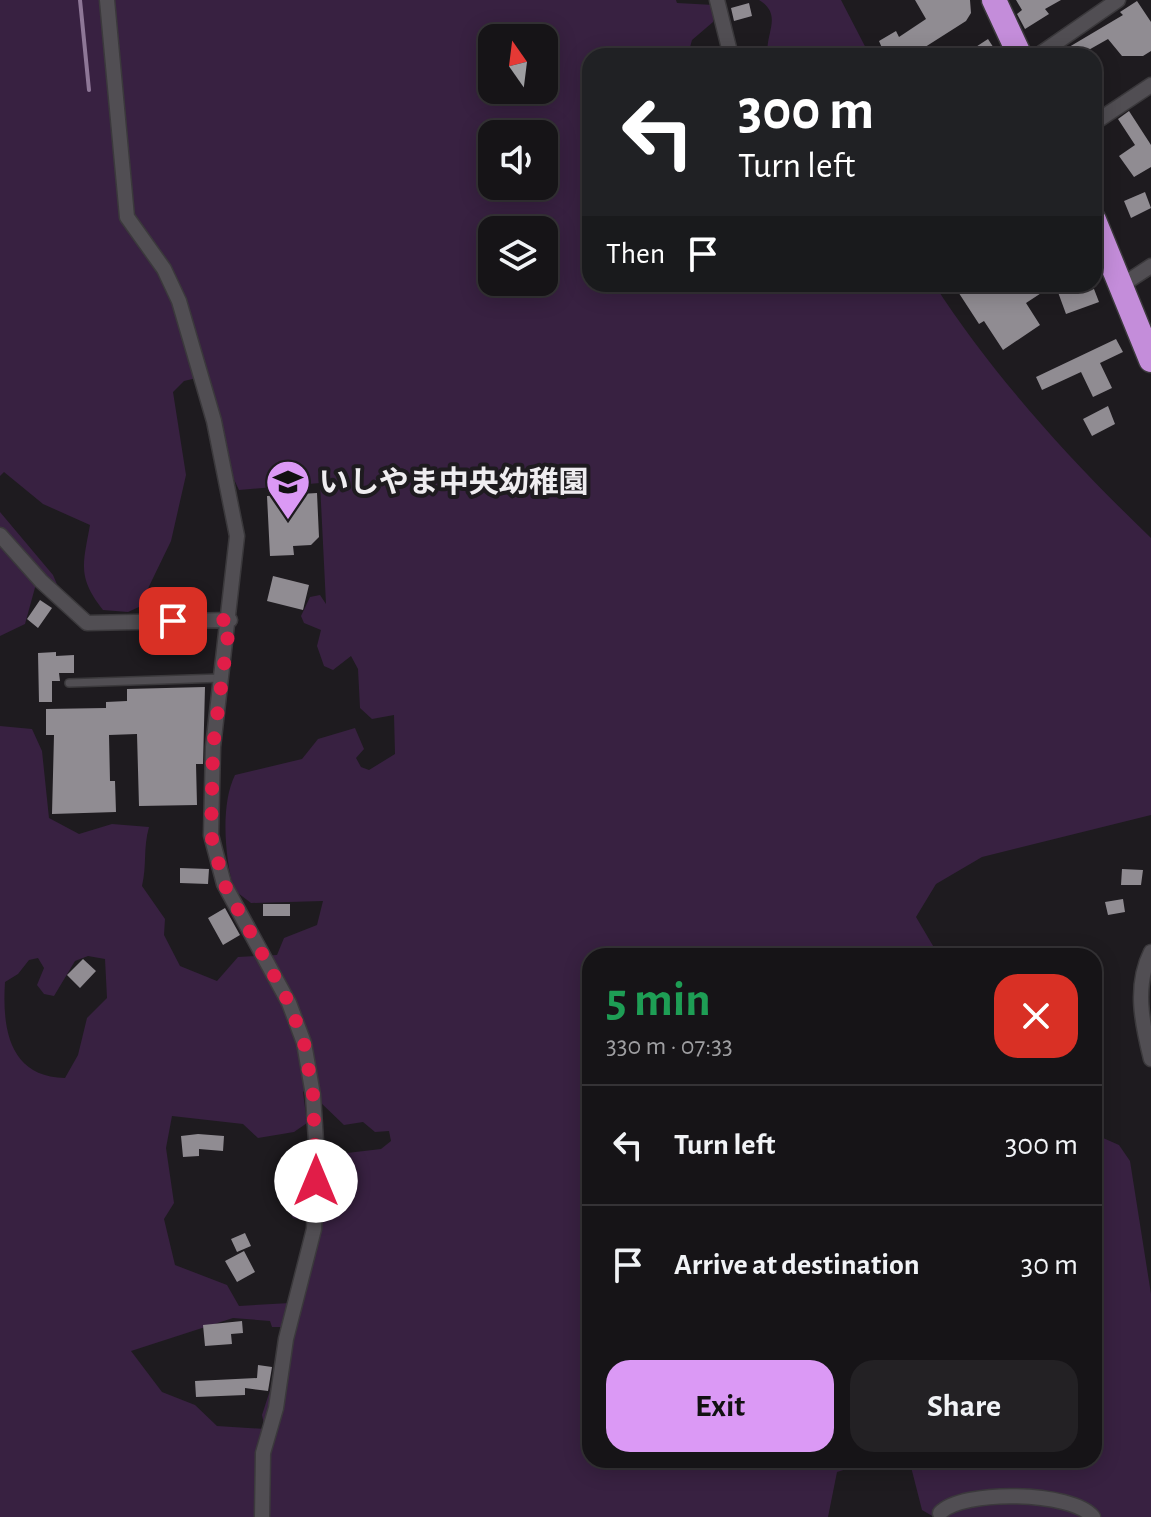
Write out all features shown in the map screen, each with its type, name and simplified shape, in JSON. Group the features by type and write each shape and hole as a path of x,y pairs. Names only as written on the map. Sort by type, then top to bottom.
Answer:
{"highway":[{"path":"994,0 1016,48"},
{"path":"1102,239 1151,360"}],"street":[{"path":"107,0 127,217 164,269 179,301 214,421 237,536 230,620 213,747 211,835 224,884 289,1003 304,1043 313,1095 317,1157 314,1229 286,1339 276,1408 263,1453 262,1517"},
{"path":"717,0 729,48"},
{"path":"1049,48 1118,0"},
{"path":"1102,118 1151,85"},
{"path":"1122,285 1151,266"},
{"path":"0,535 41,581 87,623 230,620"},
{"path":"1151,952 1141,972 1142,1023 1151,1059"},
{"path":"940,1513 947,1505 990,1497 1040,1498 1067,1500 1093,1517"}],"lane":[{"path":"69,683 222,678"}],"shaded area":[{"path":"0,0 676,0 677,3 714,5 713,22 692,40 690,48 582,48 582,292 939,292 982,352 1035,417 1151,538 1151,815 982,857 936,884 916,917 934,948 582,948 582,1468 850,1468 837,1472 828,1517 0,1517 0,726 32,729 42,751 49,818 79,834 112,824 149,827 142,886 165,919 164,935 180,966 217,981 238,957 277,955 284,938 317,925 323,901 251,903 234,890 228,863 226,816 235,775 302,759 318,739 355,728 364,749 356,758 361,767 369,770 395,754 394,715 372,719 360,708 358,669 351,656 333,670 324,666 317,646 321,630 304,623 301,616 310,597 320,595 326,604 320,483 239,490 229,469 205,376 184,381 173,392 186,475 171,541 139,607 128,612 103,610 89,588 84,570 90,525 43,504 4,472 0,476","holes":["88,956 105,959 107,998 87,1018 78,1055 65,1078 46,1075 32,1069 13,1047 5,1016 5,982 18,974 29,960 38,958 44,968 37,985 44,994 54,996 75,961","315,1079 319,1101 344,1125 363,1122 375,1132 389,1131 391,1141 381,1149 347,1153 329,1166 292,1180 283,1200 293,1218 320,1224 319,1240 262,1415 265,1429 217,1426 195,1405 162,1392 131,1351 233,1318 270,1321 272,1327 281,1327 290,1303 239,1306 227,1285 175,1265 164,1219 174,1203 166,1148 172,1116 243,1124 258,1138 294,1132 307,1123 303,1092"]},
{"path":"759,0 841,0 866,48 767,48 772,19"},
{"path":"0,512 53,575 59,589 36,584 25,624 0,636"},
{"path":"1102,1138 1119,1145 1130,1161 1151,1294 1151,1517 934,1517 922,1510 911,1468 1102,1468"}],"building":[{"path":"915,0 970,0 971,13 966,21 924,48 882,48 879,41 896,31 899,37 926,19"},
{"path":"1016,0 1061,0 1045,9 1049,14 1025,29 1017,14 1022,10"},
{"path":"1137,1 1151,22 1151,51 1143,56 1122,56 1108,39 1092,48 1067,48 1123,15 1120,12"},
{"path":"749,3 752,16 734,21 731,8"},
{"path":"988,39 994,48 974,48"},
{"path":"1129,111 1151,145 1151,167 1134,177 1119,156 1135,145 1118,119"},
{"path":"1145,192 1151,208 1131,218 1124,201"},
{"path":"958,292 1043,292 1026,303 1040,325 1003,350 984,321 979,324"},
{"path":"1058,292 1095,292 1099,302 1066,314"},
{"path":"1116,339 1123,352 1100,363 1112,388 1093,397 1081,372 1042,390 1036,377"},
{"path":"1108,406 1115,424 1092,436 1083,419"},
{"path":"317,493 319,537 311,545 293,546 294,555 270,556 267,496"},
{"path":"273,576 309,585 303,610 267,601"},
{"path":"40,600 52,608 38,628 27,619"},
{"path":"56,652 56,656 74,655 74,673 59,673 60,681 52,681 52,702 39,702 38,653"},
{"path":"205,687 203,764 196,764 197,805 139,806 137,734 109,735 110,781 115,781 116,812 52,814 54,735 46,735 46,709 106,708 106,702 127,701 127,689"},
{"path":"180,868 209,869 208,884 180,883"},
{"path":"1122,869 1143,870 1141,885 1121,885"},
{"path":"1123,899 1125,912 1108,915 1105,902"},
{"path":"263,904 290,904 290,916 263,916"},
{"path":"225,908 240,935 223,945 208,918"},
{"path":"83,959 96,971 80,988 67,975"},
{"path":"181,1136 224,1136 223,1151 199,1149 199,1156 183,1157"},
{"path":"245,1233 251,1246 237,1252 231,1239"},
{"path":"244,1251 255,1272 237,1282 225,1261"},
{"path":"242,1321 243,1333 231,1334 232,1344 205,1346 203,1325"},
{"path":"258,1365 272,1367 268,1391 245,1388 245,1395 196,1397 195,1381 257,1378"}],"waterway":[{"path":"80,0 89,90"}],"place":[{"name":"いしやま中央幼稚園","path":"288,521"}],"route":[{"path":"173,621 230,620 213,747 211,835 224,884 289,1003 304,1043 313,1095 316,1181"}]}
